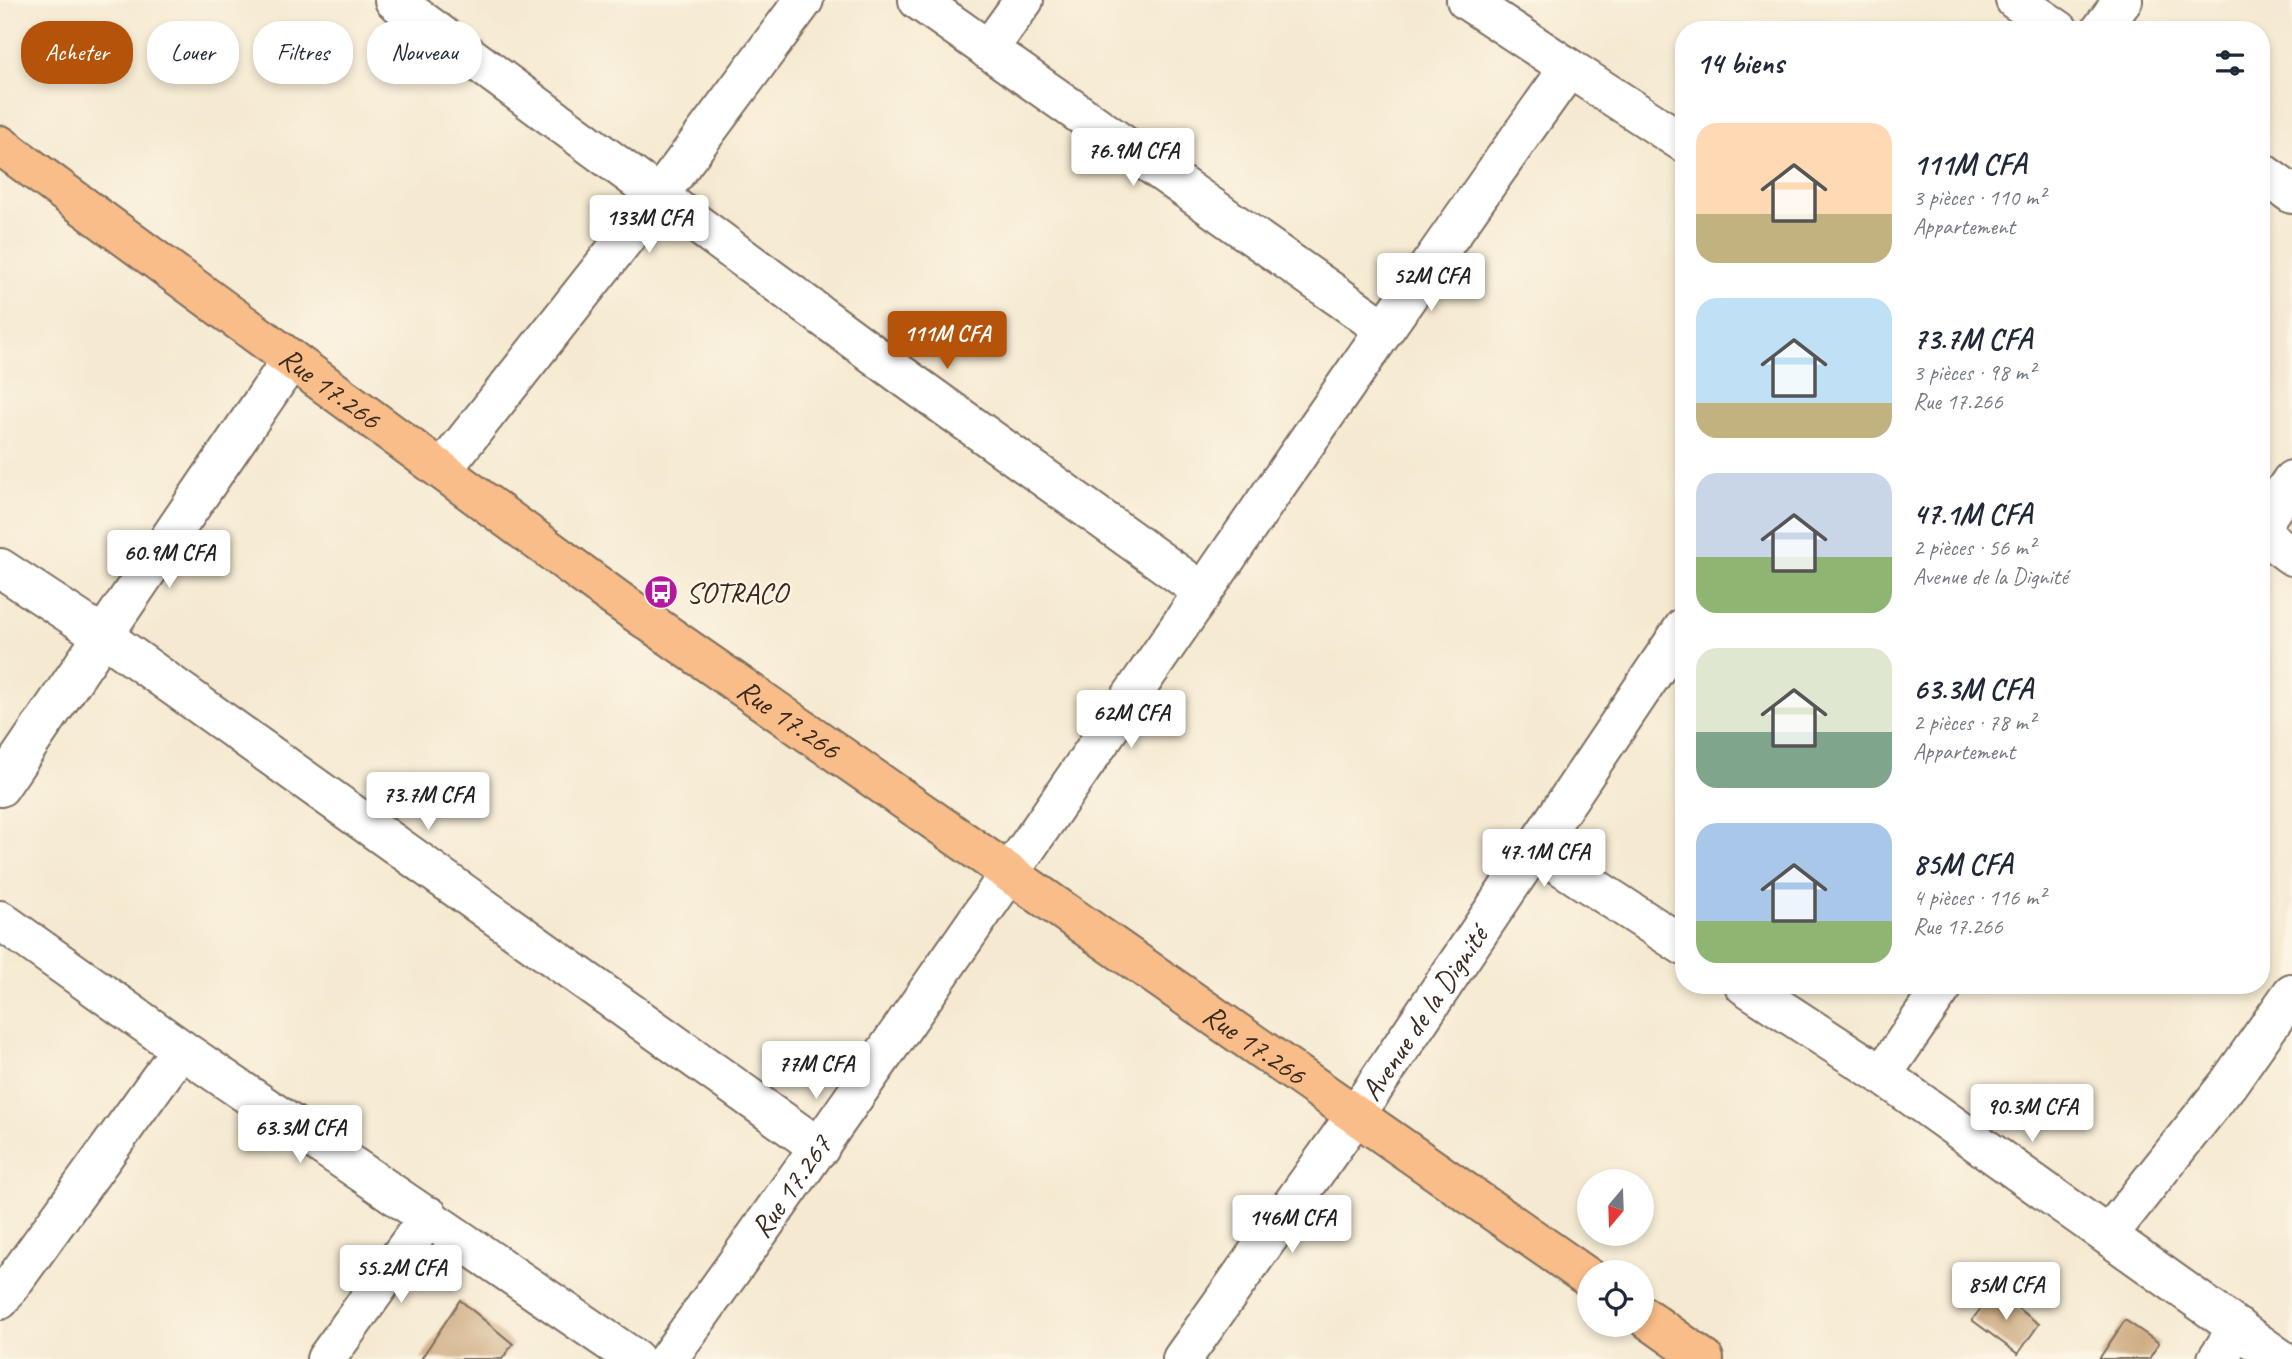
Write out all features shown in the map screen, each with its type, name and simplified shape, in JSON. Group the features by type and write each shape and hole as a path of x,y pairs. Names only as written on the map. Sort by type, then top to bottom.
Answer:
{"main road":[{"name":"Rue 17.266","path":"0,145 615,598 1577,1270"},
{"path":"1654,1324 1704,1359"}],"street":[{"path":"394,0 900,374 1202,591"},
{"path":"442,470 660,194 804,0"},
{"path":"918,0 1383,328"},
{"path":"988,50 1024,0"},
{"path":"1466,0 1675,137"},
{"path":"2015,0 2046,21"},
{"path":"2108,21 2123,0"},
{"name":"Rue 17.267","path":"668,1359 820,1148 1010,876 1383,328 1569,68"},
{"path":"2270,178 2292,194"},
{"path":"0,788 291,360"},
{"path":"2270,512 2292,480"},
{"path":"2270,540 2292,556"},
{"path":"0,568 102,635 820,1148"},
{"name":"Avenue de la Dignité","path":"1182,1359 1355,1116 1675,640"},
{"path":"1535,849 1675,940"},
{"path":"0,920 181,1049 635,1359"},
{"path":"2109,1234 2228,1084 2292,993"},
{"path":"1758,994 1882,1075 2281,1359"},
{"path":"1882,1075 1938,994"},
{"path":"0,1300 181,1049"},
{"path":"326,1359 429,1216"},
{"path":"2217,1359 2238,1328"}],"building":[{"path":"1994,1291 2039,1324 2018,1354 1972,1320"},
{"path":"460,1300 513,1344 502,1359 421,1359"},
{"path":"2125,1320 2159,1343 2149,1359 2099,1359"}],"place":[{"name":"SOTRACO","path":"661,592"}]}
